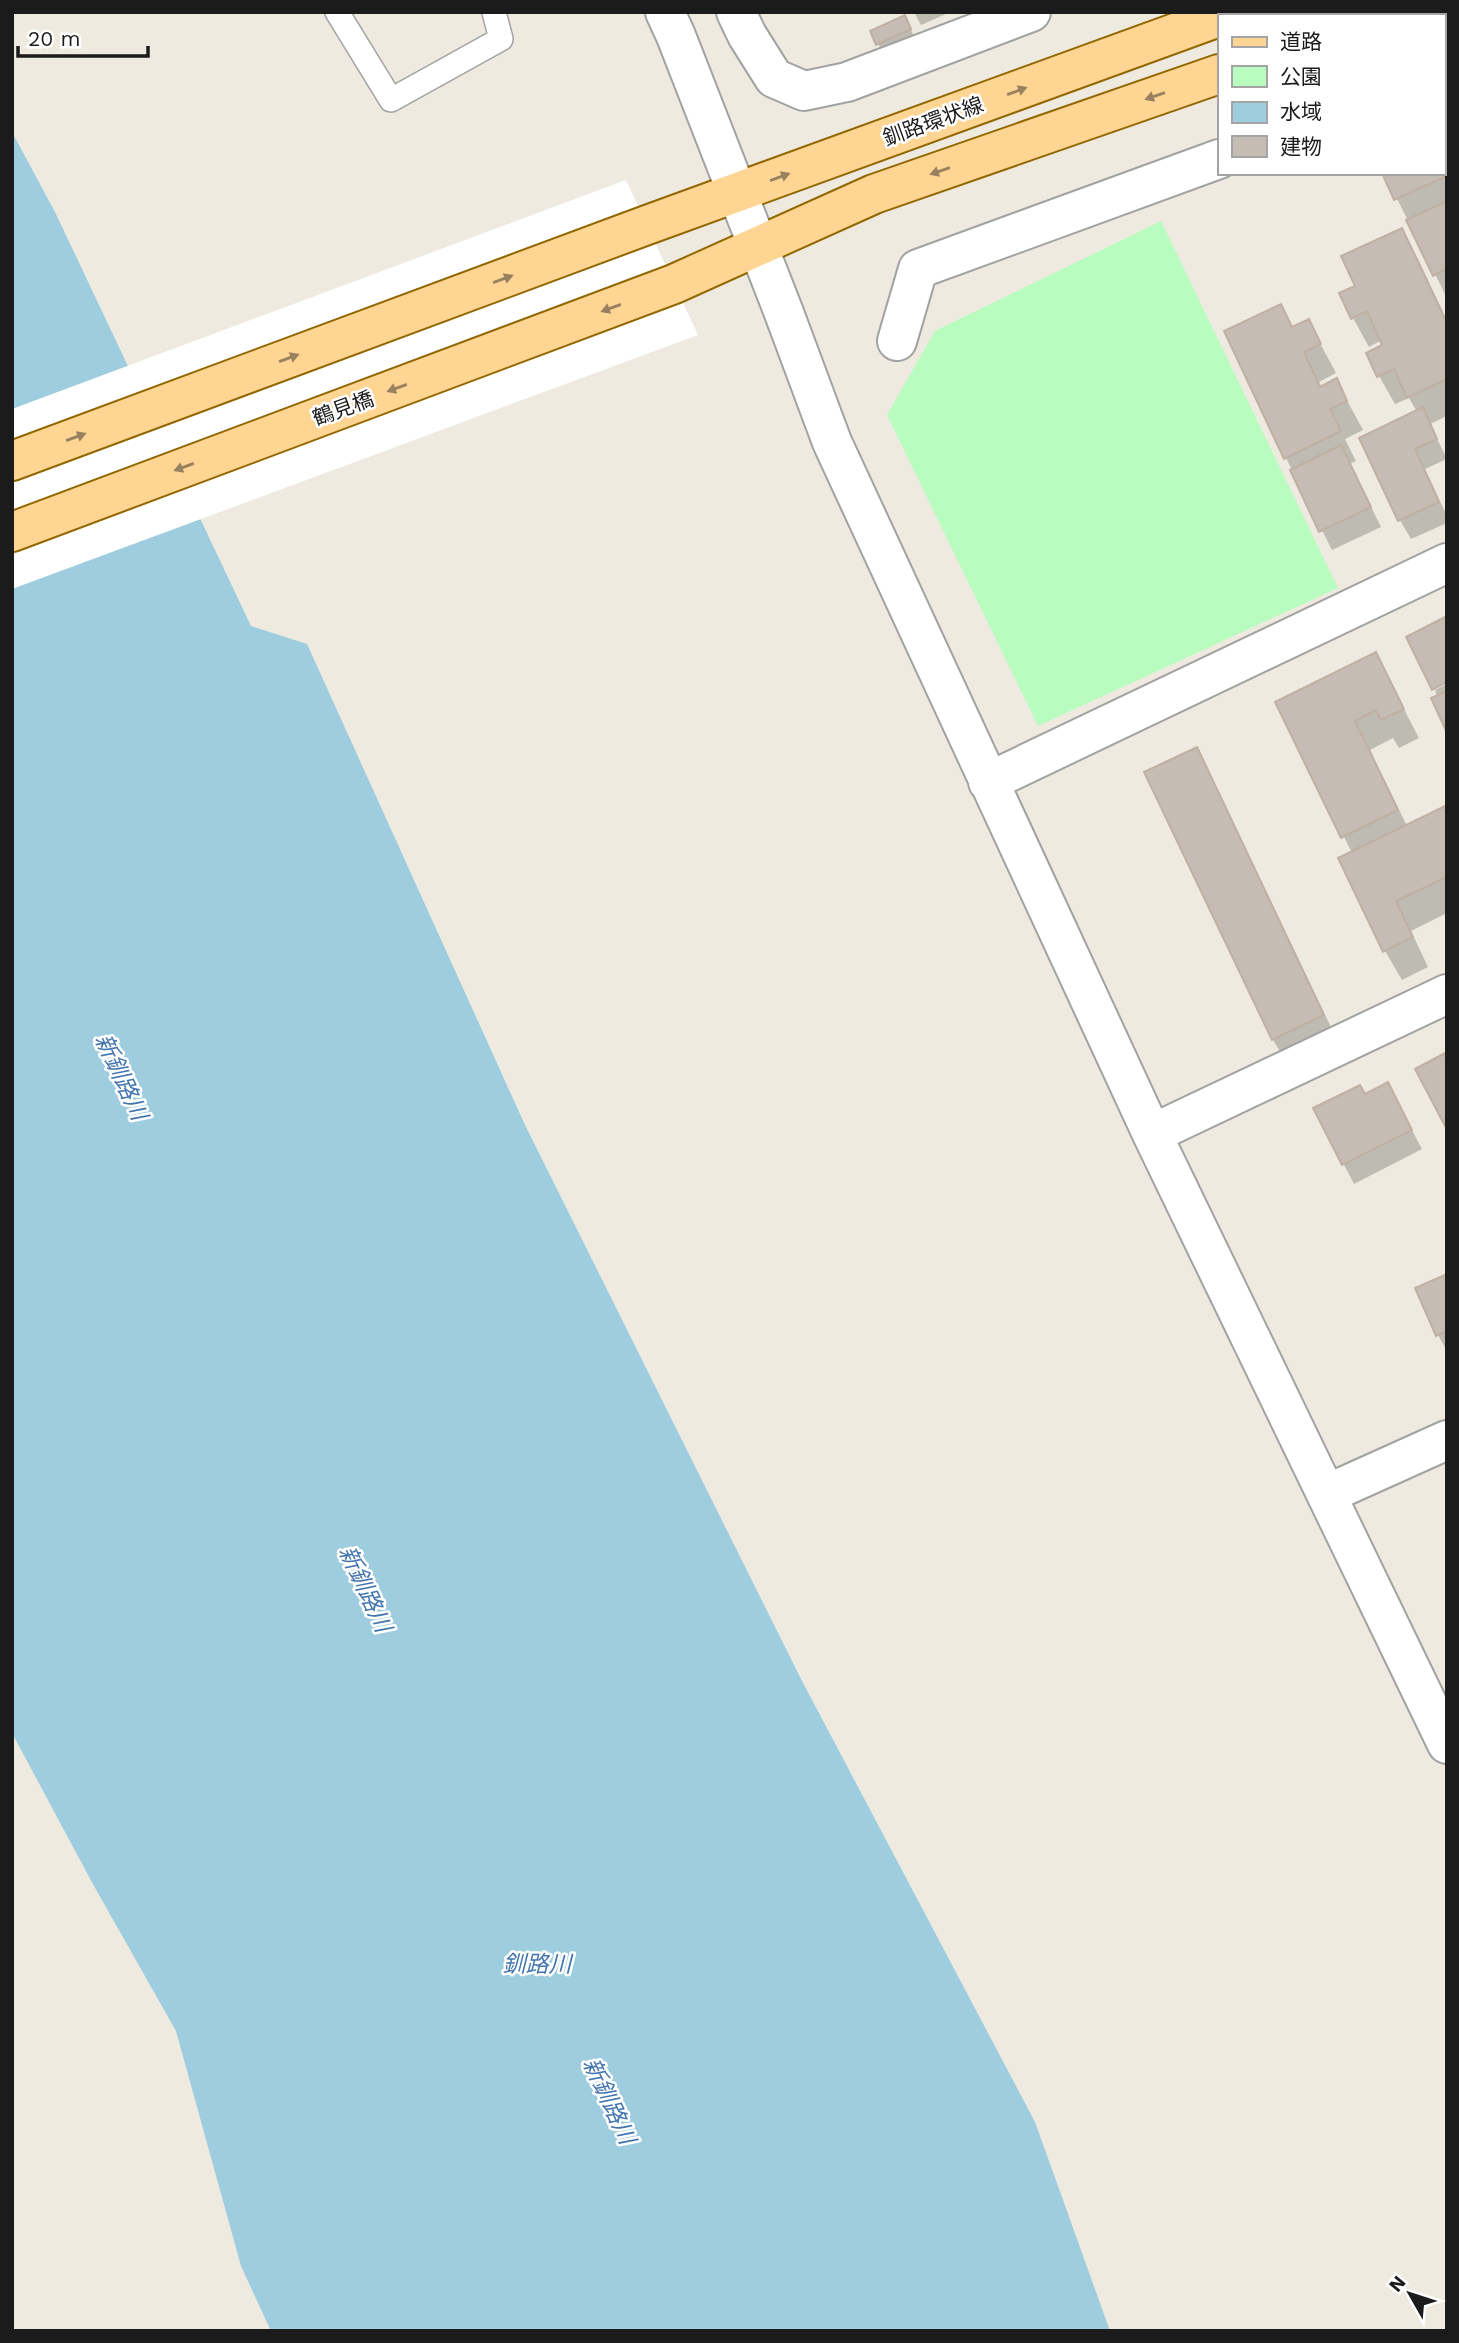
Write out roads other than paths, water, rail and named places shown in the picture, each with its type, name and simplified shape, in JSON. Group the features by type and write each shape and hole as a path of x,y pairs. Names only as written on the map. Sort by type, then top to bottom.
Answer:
{"main road":[{"name":"釧路環状線","path":"12,461 647,225 1218,17"},
{"path":"758,246 874,194 1218,74"},
{"name":"鶴見橋","path":"12,532 674,284 758,246"}],"street":[{"path":"664,12 677,36 832,442 1152,1134 1447,1744"},
{"path":"736,12 747,35 775,78 804,91 847,82 1007,16"},
{"path":"897,341 918,269 1218,159"},
{"path":"988,782 1447,563"},
{"path":"1152,1134 1447,993"},
{"path":"1327,1494 1447,1440"}],"lane":[{"path":"337,12 391,100 501,38 494,12"}],"water":[{"name":"釧路川","path":"12,132 55,212 251,626 307,644 525,1125 801,1679 1035,2122 1110,2331 271,2331 241,2266 176,2031 12,1733"}],"water label":[{"name":"新釧路川","path":"121,1077"},
{"name":"新釧路川","path":"365,1589"},
{"name":"新釧路川","path":"609,2101"}]}
